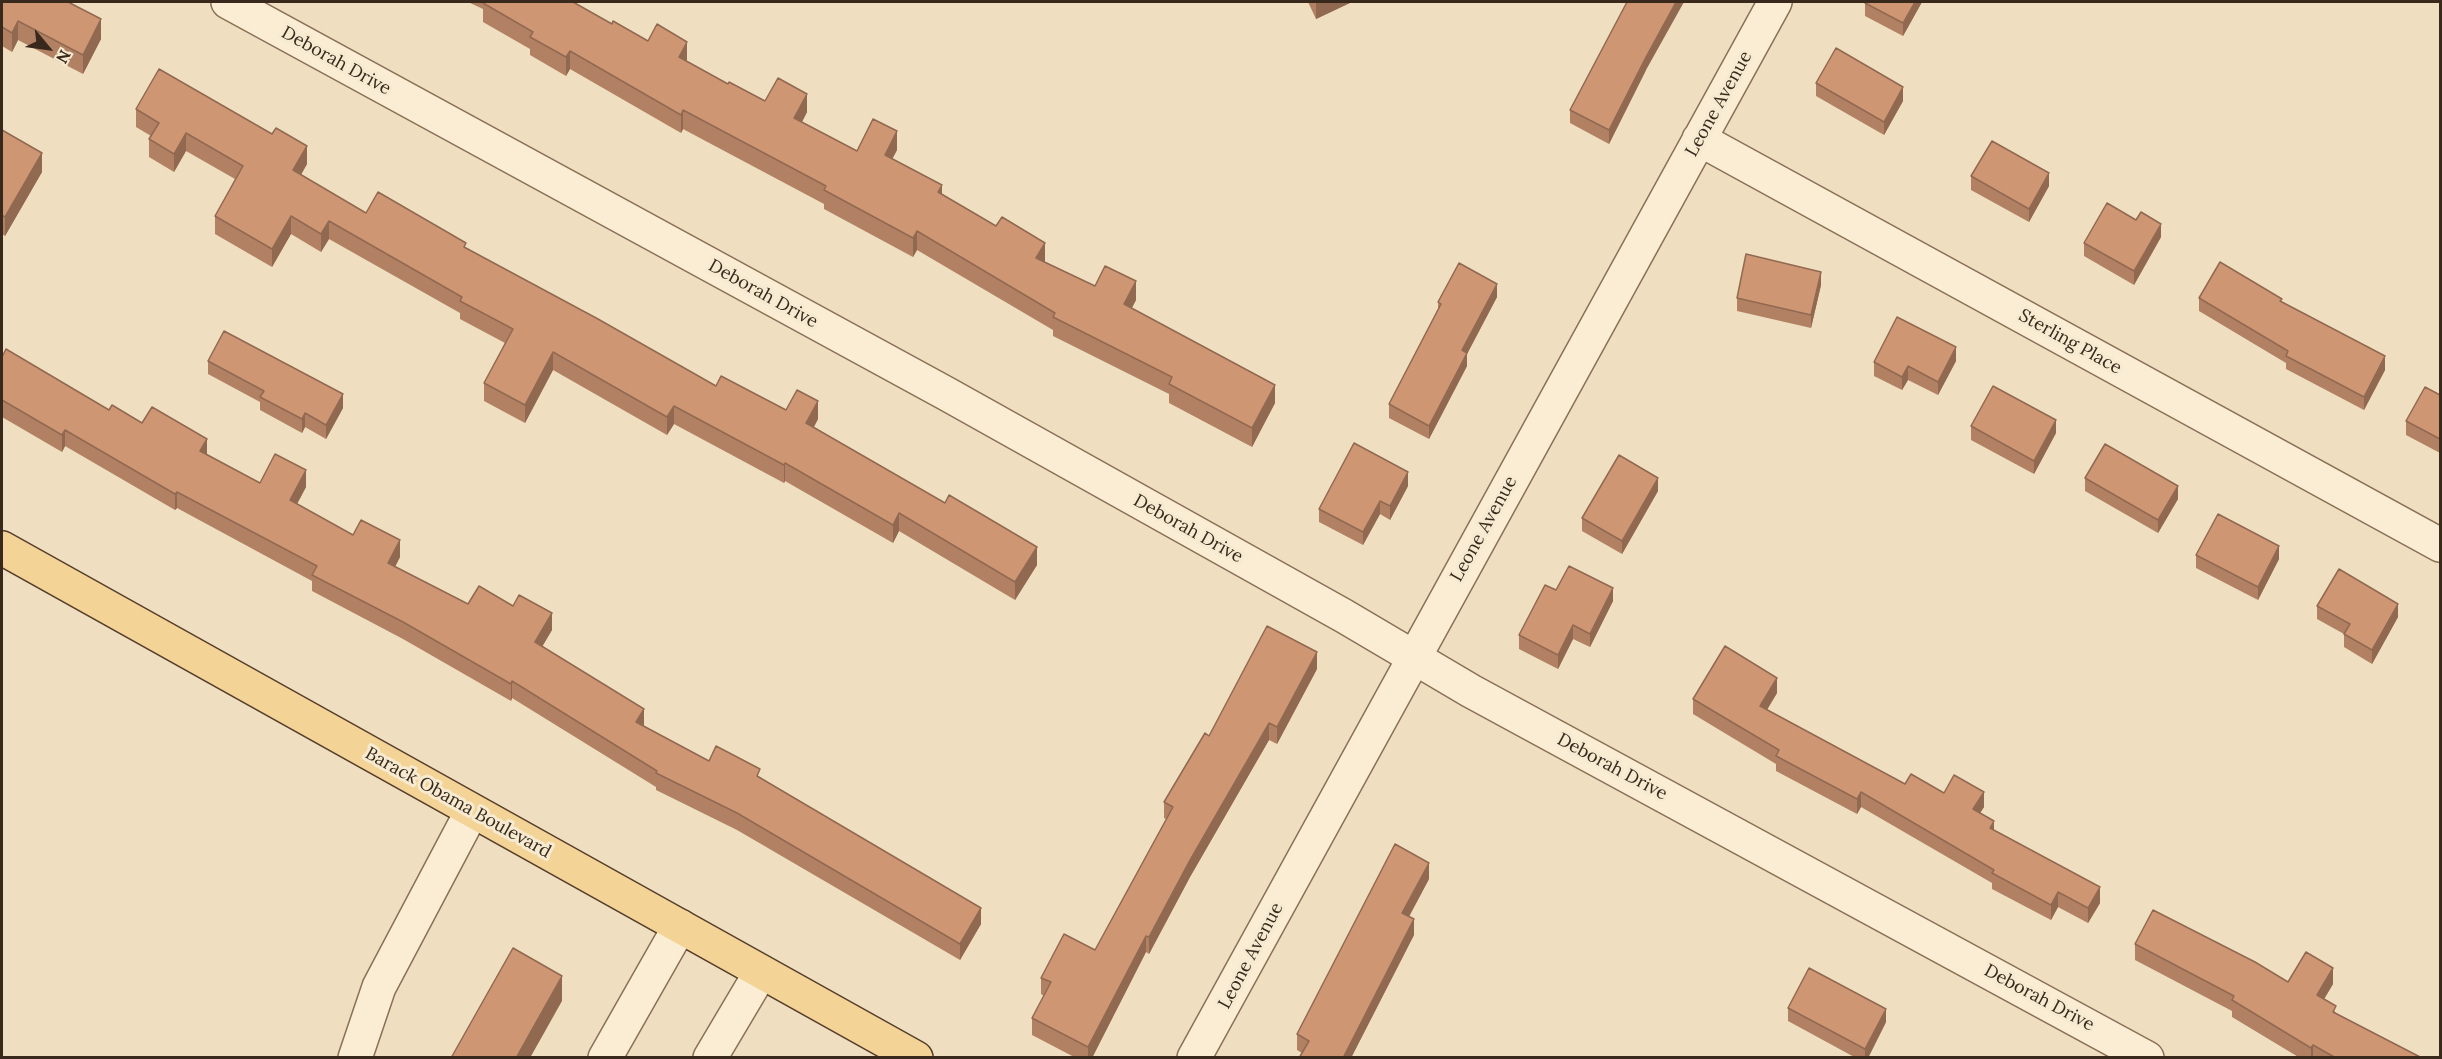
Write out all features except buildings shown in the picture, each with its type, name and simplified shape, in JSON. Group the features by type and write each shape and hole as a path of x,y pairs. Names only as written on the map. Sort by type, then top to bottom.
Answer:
{"main road":[{"name":"Barack Obama Boulevard","path":"2,548 916,1058"}],"street":[{"name":"Deborah Drive","path":"228,2 947,394 1334,610 1471,691 2147,1058"},
{"name":"Leone Avenue","path":"1194,1058 1775,2"},
{"name":"Sterling Place","path":"1699,139 2440,545"},
{"path":"355,1058 379,987 472,811"},
{"path":"605,1058 680,926"},
{"path":"710,1058 761,972"}]}
